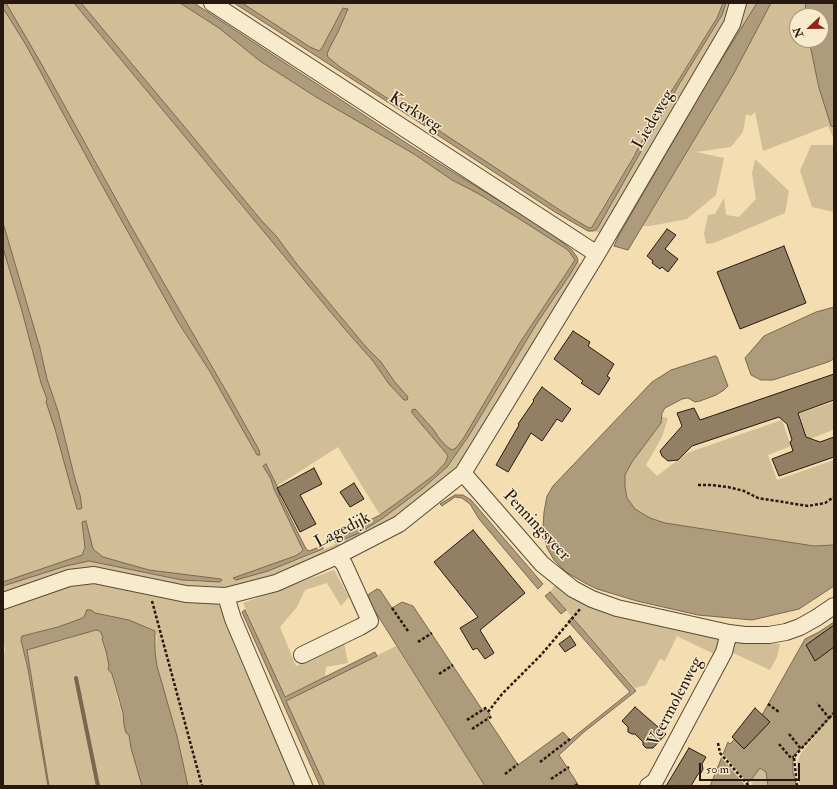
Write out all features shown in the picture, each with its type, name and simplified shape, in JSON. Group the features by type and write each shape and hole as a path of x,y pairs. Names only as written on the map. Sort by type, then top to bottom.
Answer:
{"street":[{"name":"Kerkweg","path":"212,3 598,254"},
{"name":"Liedeweg","path":"598,254 732,24 738,3"},
{"path":"463,473 598,254"},
{"name":"Lagedijk","path":"3,601 69,578 94,575 186,594 226,596 276,583 337,556 399,524 463,473"},
{"name":"Penningsveer","path":"463,473 542,564 573,589 592,599 617,608 729,633 769,635 786,632 816,618 834,606"},
{"path":"302,655 360,627 370,620 344,564 337,556"},
{"path":"226,596 236,626 304,786"},
{"name":"Veermolenweg","path":"648,786 655,781 724,652 729,633"}],"path":[{"path":"698,485 711,484 728,487 744,491 758,498 808,506 824,503 834,497"},
{"path":"148,586 202,786"},
{"path":"392,608 408,631"},
{"path":"488,712 502,694 541,655 575,615"},
{"path":"418,642 432,633"},
{"path":"439,674 453,665"},
{"path":"768,704 779,712"},
{"path":"817,704 829,718"},
{"path":"467,720 487,707"},
{"path":"797,786 794,757 834,713"},
{"path":"472,729 492,716"},
{"path":"788,734 801,749"},
{"path":"540,762 570,739"},
{"path":"718,743 720,753 749,786"},
{"path":"779,744 791,758 794,757"},
{"path":"505,774 518,764"},
{"path":"551,779 568,767"},
{"path":"575,786 579,783"}],"shaded area":[{"path":"3,3 6,3 42,65 132,228 229,396 259,450 260,455 257,455 209,370 178,322 26,45 3,8"},
{"path":"6,3 74,3 343,327 373,361 389,384 404,400 408,397 394,381 381,362 366,347 296,263 277,237 261,220 81,3 180,3 219,28 260,61 316,97 414,154 452,180 479,194 568,250 575,260 519,344 463,439 456,448 452,450 446,446 415,409 412,410 412,413 448,456 434,475 380,515 338,447 277,486 266,465 263,466 271,479 274,489 303,550 295,556 234,578 236,580 268,571 314,554 359,533 383,518 423,488 447,467 468,437 537,323 557,295 578,261 582,270 499,397 453,473 393,519 363,538 251,585 203,591 107,571 3,595 3,586 66,566 89,561 182,580 202,582 221,579 149,570 103,557 93,549 88,533 87,522 82,523 85,548 82,555 3,582 3,248 77,509 82,508 58,411 47,379 40,348 3,223 3,8 26,45 178,322 209,370 257,455 260,454 220,379 132,228 96,161"},
{"path":"74,3 81,3 261,220 277,237 296,263 366,347 381,362 394,381 408,397 407,400 404,400 389,384 373,361 343,327"},
{"path":"180,3 194,3 411,146 548,231 572,250 577,257 578,261 569,276 537,323 468,437 447,467 423,488 383,518 359,533 336,543 333,539 380,515 434,475 445,463 448,456 412,413 412,410 415,409 446,446 452,450 456,448 463,439 519,344 575,260 568,250 518,218 479,194 452,180 414,154 316,97 260,61 219,28"},
{"path":"234,3 242,3 310,47 319,51 343,8 348,9 327,54 328,57 340,67 425,123 425,126"},
{"path":"242,3 723,3 717,18 680,76 603,207 594,225 589,228 438,131 437,132 425,125 425,122 330,60 327,54 348,11 343,8 319,51 310,47"},
{"path":"723,3 726,3 722,15 678,86 597,229 593,231 588,231 555,212 436,134 438,130 572,218 589,228 592,227 651,124 717,18"},
{"path":"726,3 732,3 728,19 602,233 593,231 597,228 678,86 722,15"},
{"path":"744,3 758,3 634,208 631,205"},
{"path":"757,3 771,3 733,75 628,250 614,246 710,78"},
{"path":"771,3 806,3 805,8 789,8 789,48 811,48 819,88 831,126 834,127 834,139 828,126 763,151 755,112 751,116 746,114 743,132 731,147 696,152 724,158 716,195 687,219 643,226 733,75"},
{"path":"806,3 834,3 834,127 831,126 819,88 811,48 829,48 829,8 805,8"},
{"path":"811,145 834,145 834,212 812,207 800,171"},
{"path":"755,159 789,191 785,213 714,243 706,244 704,233 708,215 715,214 724,198 726,215 739,217 756,199 752,173"},
{"path":"3,223 40,348 47,379 58,411 80,495 81,509 77,509 3,248"},
{"path":"834,307 834,359 773,380 761,380 751,375 745,358 764,336 816,312"},
{"path":"715,356 717,357 728,386 716,395 700,401 695,402 688,398 682,399 665,408 662,413 661,423 632,462 625,475 625,487 627,498 635,509 650,518 665,523 814,546 834,545 834,586 799,609 752,620 698,615 637,601 597,589 566,572 554,560 547,548 543,529 547,496 553,486 652,382 671,370"},
{"path":"834,402 834,434 833,430 807,440 799,413"},
{"path":"662,417 668,418 662,437 646,465 657,476 687,453 782,420 791,446 768,455 777,480 834,460 834,545 814,546 665,523 650,518 635,509 627,498 625,475 632,462 661,423"},
{"path":"266,464 277,486 280,497 306,549 309,551 323,547 323,549 268,571 236,580 233,578 295,556 303,550 274,489 271,479 263,466"},
{"path":"455,495 463,495 471,500 543,584 538,589 479,519 470,504 462,498 455,497 442,506 440,504"},
{"path":"86,521 93,549 103,557 149,570 222,580 220,582 182,580 89,561 66,566 3,586 3,582 82,555 85,548 82,522"},
{"path":"334,570 349,597 341,606 327,583 305,590 297,607 280,627 296,666 329,652 344,643 348,663 326,667 325,677 284,697 243,603"},
{"path":"95,582 223,602 301,786 188,786 177,736 157,666 155,652 157,636 155,631 129,620 102,614 86,613 84,617 73,622 28,634 21,640 28,669 48,786 3,786 3,653 5,652 5,647 3,647 3,607 67,586"},
{"path":"555,585 564,592 719,639 720,641 716,655 677,636 665,661 660,659 646,685 635,688 550,592"},
{"path":"377,589 380,590 392,608 402,602 413,606 483,711 486,709 490,714 487,718 518,765 563,732 570,740 630,692 568,621 572,617 636,691 584,732 559,755 579,786 485,786 368,600 369,594"},
{"path":"550,592 566,610 561,614 545,596"},
{"path":"87,610 129,620 155,631 157,666 177,736 188,786 142,786 131,748 129,735 126,733 123,713 112,674 108,669 109,666 102,639 103,637 100,631 96,630 27,650 48,786 28,669 21,640 22,636 58,627 80,619 84,617"},
{"path":"245,610 285,697 375,652 377,656 286,701 325,786 320,786 242,612"},
{"path":"834,622 834,713 811,739 793,756 793,773 797,786 768,786 766,772 760,768 751,780 744,786 710,786 728,742 730,744 758,714 762,715 805,639"},
{"path":"96,630 100,631 103,637 102,639 121,707 126,733 129,735 131,748 142,786 49,786 27,650"},
{"path":"739,640 780,644 777,657 770,670 731,652 734,644"},
{"path":"396,646 485,786 325,786 286,701"},
{"path":"834,713 834,786 800,786 797,773 797,763 801,753"},
{"path":"760,768 766,772 768,786 752,786 751,780"}],"pier":[{"path":"723,754 748,783 745,785 720,756"}],"building":[{"path":"667,229 676,235 665,249 678,259 668,272 662,267 660,269 652,263 653,261 647,256"},
{"path":"784,246 806,303 740,329 717,272"},
{"path":"573,331 590,342 588,346 614,364 607,376 610,378 599,395 581,383 583,381 554,359"},
{"path":"834,374 834,400 798,413 806,437 820,442 834,437 834,457 779,476 772,459 793,451 790,442 792,440 787,424 779,417 692,446 678,460 668,461 662,456 660,451 682,426 677,413 694,408 700,420"},
{"path":"542,387 571,409 562,422 557,419 542,441 531,433 508,472 496,465 519,425 518,424"},
{"path":"314,468 322,484 300,495 316,524 300,532 277,488"},
{"path":"354,483 364,499 350,507 340,492"},
{"path":"473,530 525,593 480,630 494,653 485,659 477,648 473,650 460,628 478,617 434,562"},
{"path":"834,625 834,647 815,661 806,645"},
{"path":"570,636 576,645 565,652 559,644"},
{"path":"635,707 666,734 653,748 646,748 643,745 643,742 635,734 628,732 628,727 622,721"},
{"path":"755,708 770,722 744,749 732,737"},
{"path":"689,748 706,757 702,764 703,769 701,773 698,774 691,786 666,786"}],"waterway":[{"path":"76,678 98,786"}]}
